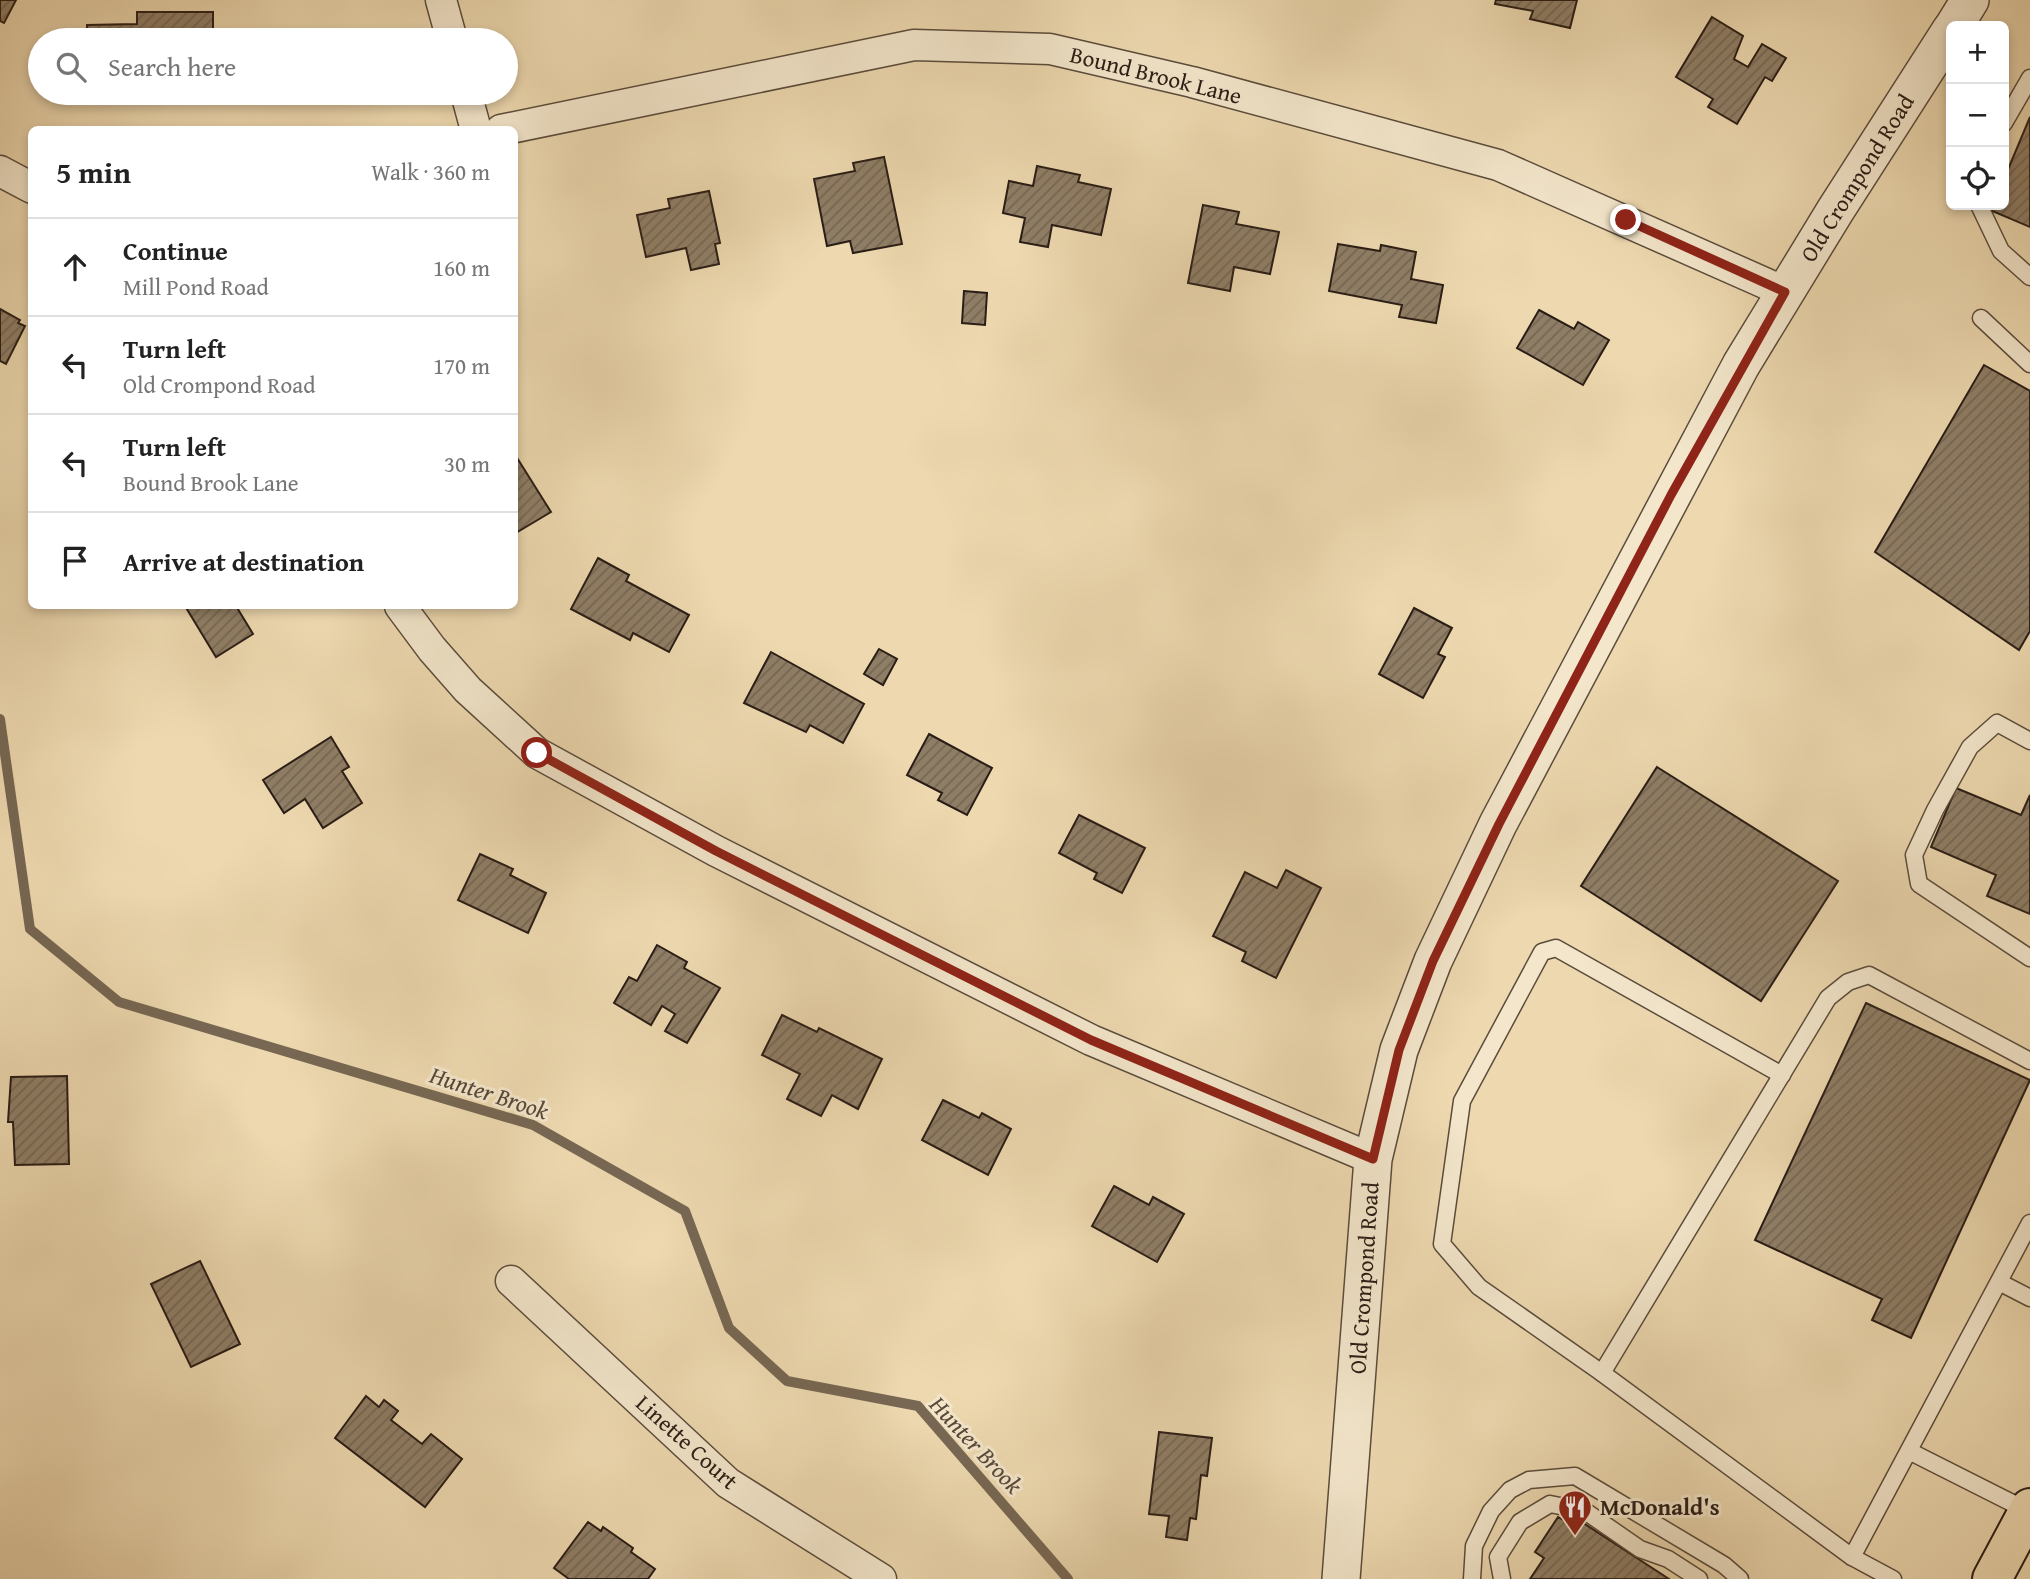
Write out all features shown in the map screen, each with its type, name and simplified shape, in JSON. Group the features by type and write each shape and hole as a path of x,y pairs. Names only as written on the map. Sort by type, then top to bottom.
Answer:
{"highway":[{"path":"1992,1579 2029,1509"}],"street":[{"path":"441,0 449,28"},
{"name":"Old Crompond Road","path":"1957,21 1970,0"},
{"name":"Old Crompond Road","path":"1341,1579 1373,1159 1399,1050 1439,948 1499,824 1671,495 1785,292 1946,39"},
{"name":"Bound Brook Lane","path":"518,127 914,46 1050,49 1192,82 1498,165 1785,292"},
{"path":"469,105 475,126"},
{"path":"0,171 28,186"},
{"path":"402,609 432,649 468,690 537,753 716,851 1091,1040 1373,1159"},
{"name":"Linette Court","path":"510,1281 728,1483 880,1579"}],"lane":[{"path":"2009,114 2030,78"},
{"path":"1981,210 2001,251 2030,277"},
{"path":"1980,318 2030,363"},
{"path":"2030,741 1997,723 1970,747 1914,855 1919,884 2030,958"},
{"path":"1782,1075 1556,948 1542,952 1462,1101 1441,1244 1479,1287 1602,1373 1852,1557 1894,1579"},
{"path":"1602,1373 1828,998 1848,982 1868,975 2030,1060"},
{"path":"1852,1557 2030,1223"},
{"path":"1999,1282 2030,1298"},
{"path":"1909,1451 2029,1509"},
{"path":"1472,1579 1474,1546 1490,1511 1510,1490 1529,1480 1575,1476 1724,1565 1740,1579"},
{"path":"1503,1579 1498,1557 1520,1522 1550,1504 1584,1511 1640,1549 1668,1559 1699,1579"}],"building":[{"path":"0,0 16,0 4,23 0,21"},
{"path":"1496,0 1577,0 1570,28 1530,19 1533,11 1495,4"},
{"path":"137,12 213,12 213,28 87,28 87,25 137,24"},
{"path":"1712,17 1743,36 1734,59 1748,67 1762,44 1786,58 1772,81 1765,77 1737,124 1708,107 1713,99 1676,77"},
{"path":"2030,117 2030,227 1990,210 2009,210 2009,167"},
{"path":"884,157 902,244 853,253 850,241 827,246 814,179 855,171 853,163"},
{"path":"1037,166 1080,175 1078,182 1111,189 1101,235 1052,225 1048,247 1020,242 1025,218 1003,213 1009,181 1033,186"},
{"path":"709,191 720,243 715,244 719,264 691,270 686,248 646,257 637,215 670,208 668,199"},
{"path":"1203,205 1239,212 1236,224 1279,232 1270,274 1234,267 1230,291 1188,283"},
{"path":"1338,244 1380,251 1381,245 1416,252 1411,279 1443,285 1436,323 1399,317 1402,305 1329,291"},
{"path":"964,291 987,293 985,325 962,323"},
{"path":"0,309 20,320 18,323 25,326 6,364 0,361"},
{"path":"1539,310 1574,329 1578,322 1609,340 1583,385 1517,348"},
{"path":"1984,365 2030,391 2030,631 2019,650 1875,552"},
{"path":"518,459 551,512 518,532"},
{"path":"598,558 629,575 626,581 689,615 669,652 633,633 630,640 571,609"},
{"path":"1414,608 1452,628 1438,654 1445,657 1423,698 1379,674"},
{"path":"187,609 238,609 253,634 216,657"},
{"path":"879,649 897,659 883,685 864,674"},
{"path":"771,652 864,704 843,743 810,725 806,732 744,703"},
{"path":"929,734 992,768 967,815 938,800 942,793 907,775"},
{"path":"331,737 349,767 342,771 362,803 323,828 305,799 284,813 263,780"},
{"path":"1657,767 1838,881 1761,1001 1581,886"},
{"path":"1956,788 2021,815 2030,795 2030,914 1987,896 1996,875 1931,847"},
{"path":"1079,815 1145,848 1122,893 1094,879 1097,873 1059,853"},
{"path":"480,854 513,869 510,875 546,893 528,933 458,900"},
{"path":"1286,870 1321,888 1276,978 1242,961 1246,952 1213,936 1245,872 1277,888"},
{"path":"657,945 687,962 684,968 720,988 687,1043 665,1031 675,1014 662,1006 651,1025 614,1003 629,977 637,981"},
{"path":"1866,1003 2030,1080 1911,1338 1872,1320 1882,1299 1755,1240"},
{"path":"782,1015 817,1032 819,1028 882,1059 858,1109 832,1095 821,1116 787,1099 800,1074 762,1055"},
{"path":"67,1076 69,1164 15,1165 13,1122 8,1122 11,1077"},
{"path":"943,1100 979,1118 982,1113 1011,1129 988,1175 922,1140"},
{"path":"1114,1186 1149,1205 1153,1197 1184,1214 1157,1262 1092,1226"},
{"path":"200,1261 240,1344 191,1367 151,1284"},
{"path":"366,1396 379,1407 384,1400 398,1411 391,1420 422,1444 431,1434 462,1459 425,1507 335,1438"},
{"path":"1159,1432 1212,1438 1207,1476 1201,1475 1196,1519 1190,1518 1187,1540 1166,1537 1169,1516 1149,1514"},
{"name":"McDonald's","path":"1571,1515 1669,1579 1530,1579 1544,1558 1535,1552 1558,1517 1567,1522"},
{"path":"588,1522 601,1531 603,1527 633,1548 631,1552 655,1569 648,1579 569,1579 554,1568"}],"waterway":[{"name":"Hunter Brook","path":"0,719 30,929 119,1002 533,1125 685,1211 729,1328 787,1381 918,1406 1068,1579"}],"place":[{"name":"McDonald's","path":"1575,1537"}],"route":[{"path":"537,753 716,851 1091,1040 1373,1159 1399,1050 1433,961 1499,824 1671,495 1741,365 1785,292 1626,220"}]}
